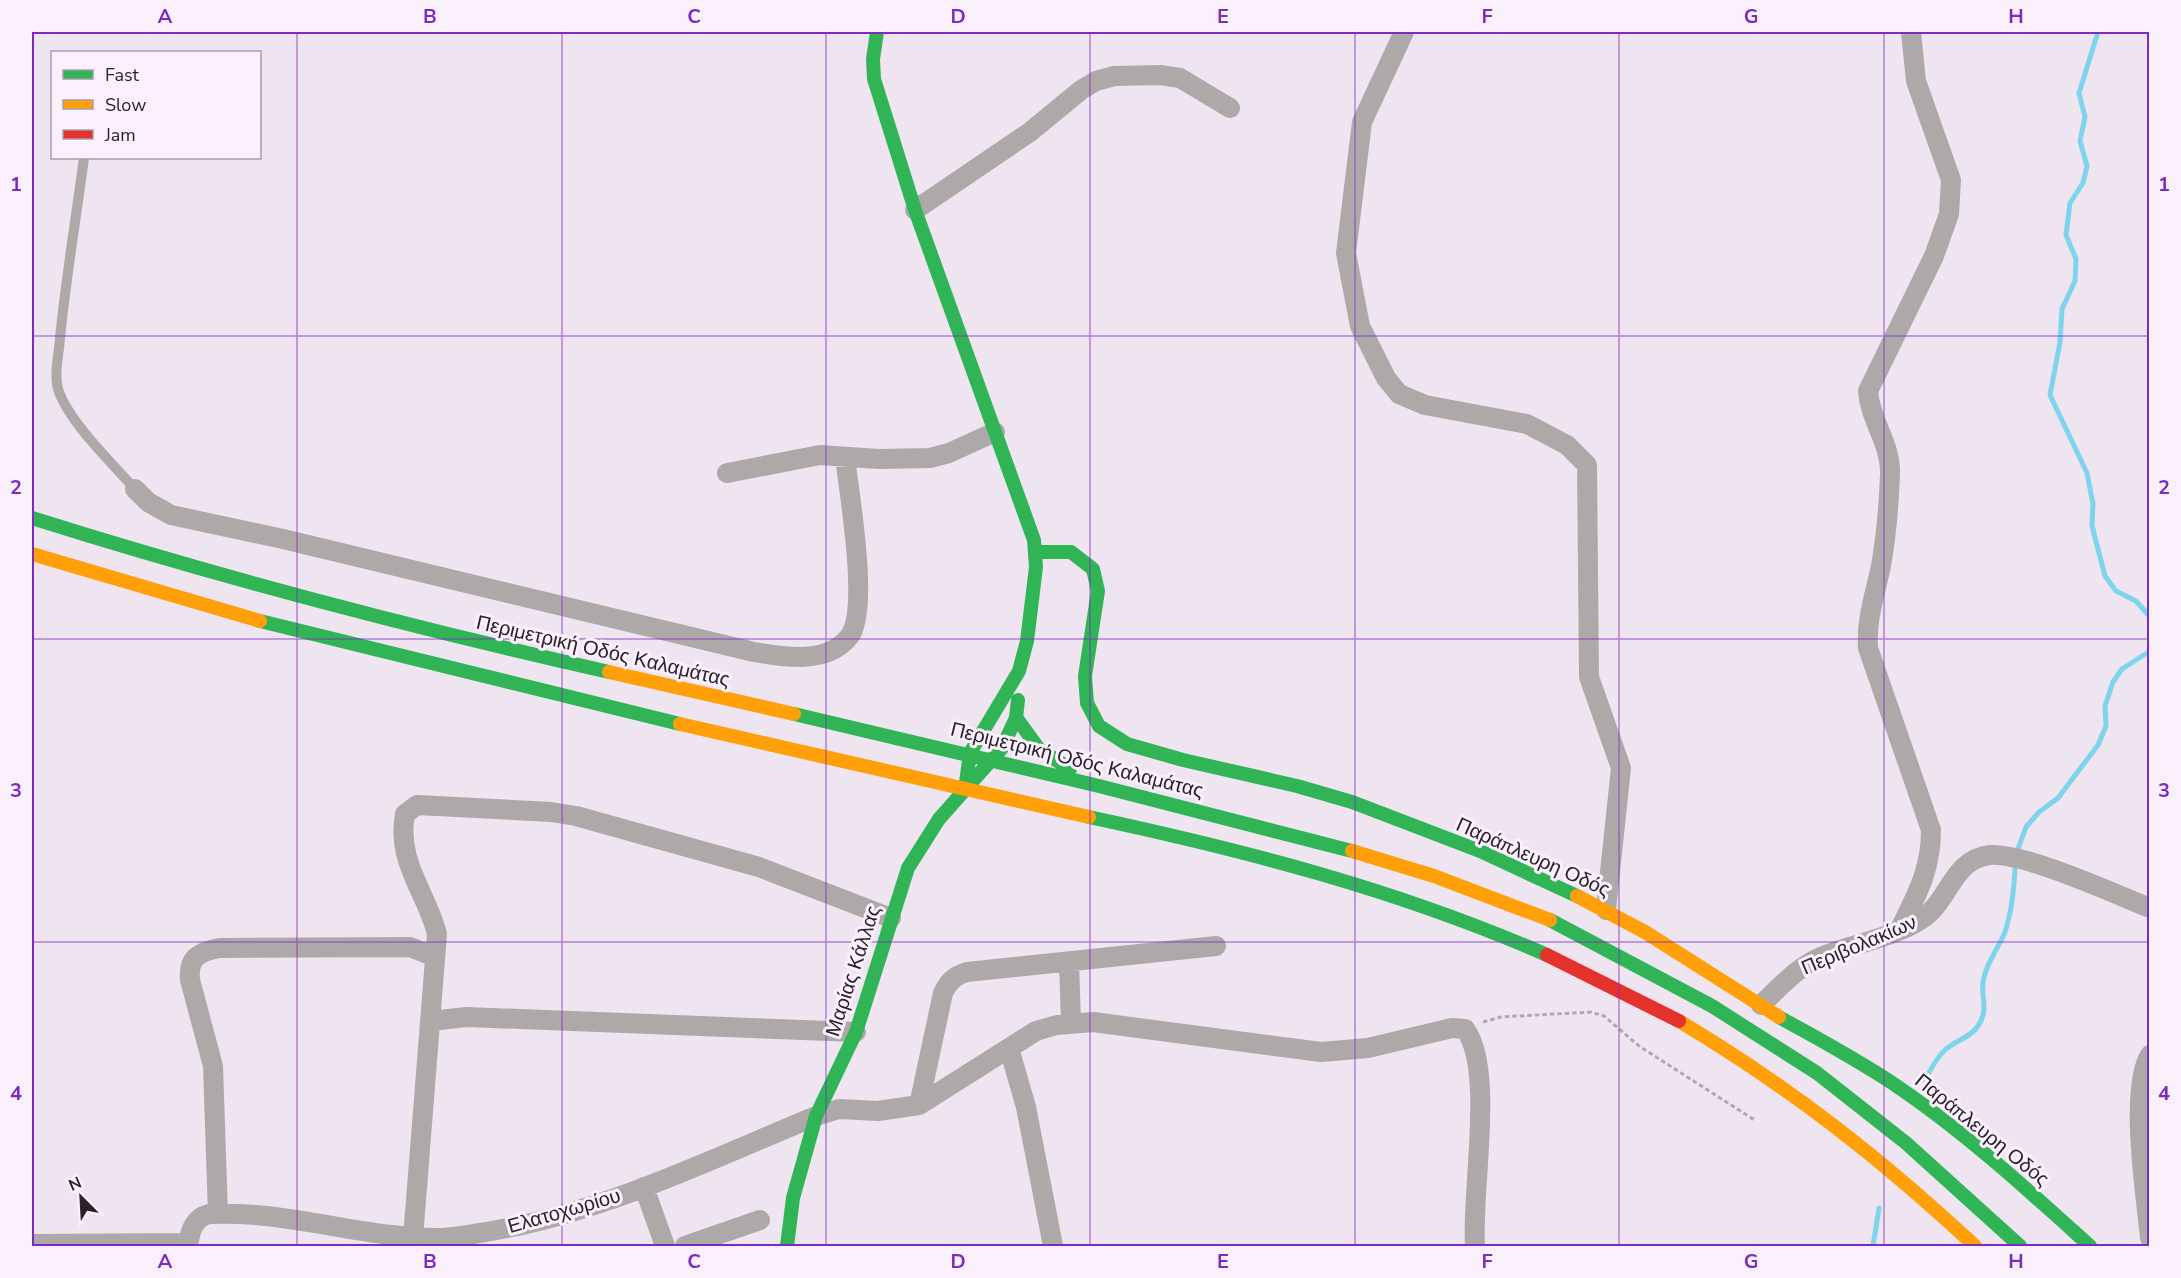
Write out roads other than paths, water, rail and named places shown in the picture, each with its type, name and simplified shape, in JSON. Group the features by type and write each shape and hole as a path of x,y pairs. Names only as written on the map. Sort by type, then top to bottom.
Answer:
{"main road":[{"path":"877,32 873,59 874,79 915,210 1028,519 1036,552 1031,627 1018,670 970,753 965,790"},
{"name":"Περιμετρική Οδός Καλαμάτας","path":"32,518 196,569 390,621 540,658 970,753 1254,823 1382,859 1491,896 1594,942 1700,999 1771,1042 1862,1106 1949,1179 2020,1246"},
{"name":"Παράπλευρη Οδός","path":"1036,552 1075,554 1085,560 1096,576 1100,595 1083,680 1091,711 1110,735 1143,750 1348,800 1507,863 1606,910 1916,1099 1986,1154 2090,1246"},
{"path":"32,554 183,602 309,636 965,790 1237,851 1313,871 1427,906 1534,946 1685,1025 1755,1068 1842,1129 1929,1202 1975,1246"},
{"path":"1018,670 1018,720 1032,745 1050,759 1126,792"},
{"name":"Μαρίας Κάλλας","path":"787,1246 793,1198 816,1116 856,1032 908,868 921,844 965,790 996,760 1018,720"}],"street":[{"path":"1404,32 1362,122 1346,253 1360,326 1386,378 1399,394 1425,405 1527,424 1567,445 1587,465 1589,677 1621,768 1606,910"},
{"path":"1900,929 1927,874 1931,830 1868,648 1867,630 1881,564 1890,474 1889,450 1869,407 1868,391 1934,256 1949,214 1951,180 1916,81 1911,32"},
{"path":"915,210 1030,132 1081,90 1096,81 1114,76 1160,75 1180,78 1230,108"},
{"path":"727,473 811,456 930,458 949,453 995,432"},
{"path":"135,489 148,502 171,515 351,555 754,652 809,657 843,643 849,637 857,617 858,582 845,457"},
{"path":"413,1238 437,934 412,877 402,828 405,814 417,805 528,810 576,816 759,867 891,918"},
{"name":"Περιβολακίων","path":"1761,1005 1795,973 1819,958 1900,929 1925,917 1939,904 1957,873 1971,861 1990,855 2032,863 2150,908"},
{"path":"919,1105 943,993 948,983 956,976 967,972 1216,946"},
{"path":"218,1214 213,1066 190,981 189,967 194,957 205,951 219,948 410,947 435,957"},
{"path":"1069,963 1071,1022"},
{"path":"431,1021 478,1018 856,1032"},
{"path":"919,1105 1036,1031 1071,1022 1102,1023 1321,1052 1368,1048 1452,1028 1465,1029 1478,1052 1481,1093 1475,1172 1475,1246"},
{"path":"1009,1048 1026,1107 1053,1246"},
{"path":"2150,1054 2143,1069 2140,1126 2150,1238"},
{"name":"Ελατοχωρίου","path":"188,1245 195,1222 203,1215 218,1214 288,1217 413,1238 446,1238 539,1222 644,1187 816,1116 839,1109 878,1111 919,1105"},
{"path":"644,1187 665,1246"},
{"path":"685,1246 759,1220"},
{"path":"32,1244 188,1245"}],"lane":[{"path":"84,159 63,310 58,390 94,443 135,489"}],"waterway":[{"path":"2098,32 2079,93 2085,117 2080,141 2087,166 2083,183 2070,203 2066,235 2076,259 2075,281 2062,309 2060,342 2050,395 2087,473 2093,504 2092,526 2105,576 2116,591 2136,601 2150,617"},
{"path":"2018,849 2026,827 2039,812 2058,798 2098,745 2106,726 2105,706 2113,682 2122,669 2150,651"},
{"path":"1925,1080 1942,1053 1971,1033 1981,1020 1984,1009 1983,982 1989,962 2005,932 2012,900 2015,868"},
{"path":"1873,1246 1879,1208"}]}
